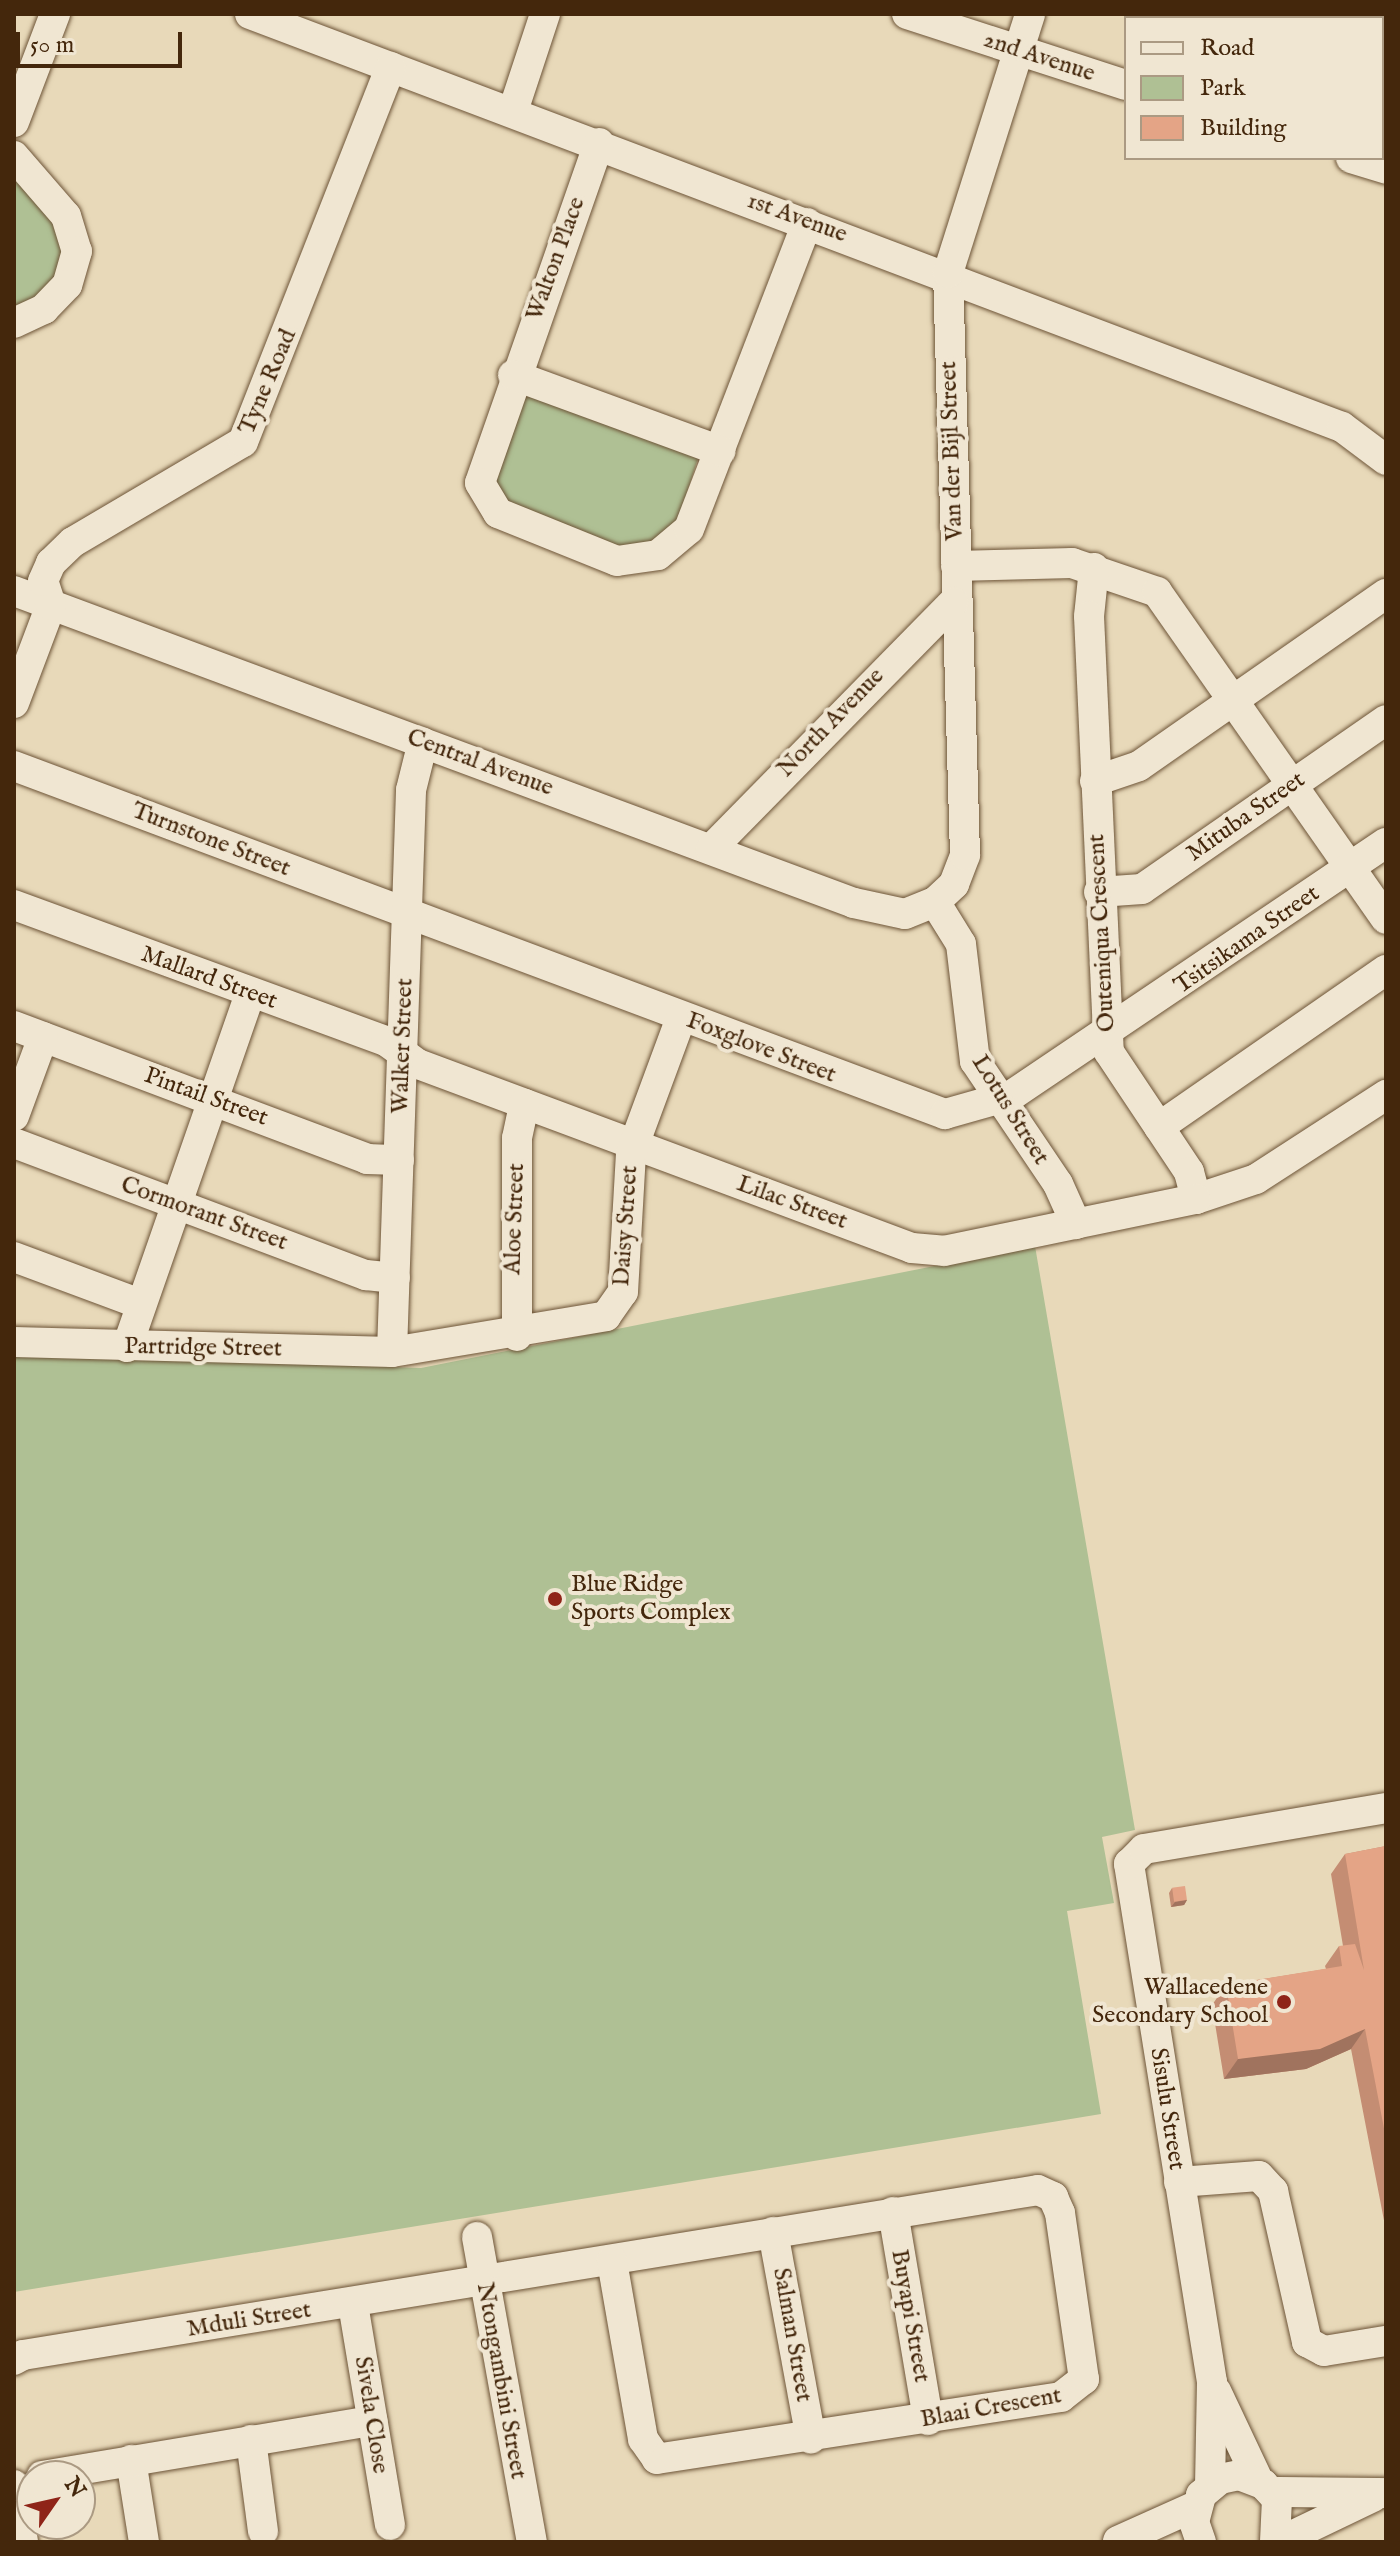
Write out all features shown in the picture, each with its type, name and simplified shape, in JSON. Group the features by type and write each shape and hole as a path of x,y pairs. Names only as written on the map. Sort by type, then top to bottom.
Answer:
{"street":[{"path":"14,122 55,14"},
{"name":"1st Avenue","path":"250,14 948,273 1342,427 1386,460"},
{"path":"513,111 545,14"},
{"name":"2nd Avenue","path":"907,14 1124,84"},
{"name":"Van der Bijl Street","path":"940,899 965,855 954,602 956,566 948,273 1030,14"},
{"name":"Tyne Road","path":"51,605 43,581 73,542 243,442 391,67"},
{"name":"Walton Place","path":"599,143 479,468 488,501 498,513 617,561 658,555 682,537 721,451 807,223"},
{"path":"14,156 66,216 77,251 67,285 44,309 14,323"},
{"path":"1357,160 1386,169"},
{"path":"513,375 721,451"},
{"path":"956,566 1094,568 1165,599 1386,919"},
{"name":"Outeniqua Crescent","path":"1094,568 1095,781 1109,1052 1189,1172 1196,1199"},
{"name":"Central Avenue","path":"14,591 877,910 905,914 940,899"},
{"path":"1095,781 1139,766 1386,594"},
{"name":"North Avenue","path":"711,849 954,602"},
{"path":"14,703 51,605"},
{"name":"Mituba Street","path":"1099,892 1142,889 1386,720"},
{"name":"Walker Street","path":"392,1352 411,790 423,742"},
{"name":"Turnstone Street","path":"14,766 407,914"},
{"name":"Tsitsikama Street","path":"1107,1035 1386,843"},
{"name":"Lotus Street","path":"940,899 961,944 970,1047 1076,1224"},
{"name":"Mallard Street","path":"14,905 402,1053"},
{"name":"Foxglove Street","path":"407,914 933,1111 969,1112 1000,1098 1107,1035"},
{"path":"1159,1127 1386,970"},
{"path":"127,1347 138,1303 250,993"},
{"name":"Daisy Street","path":"392,1352 517,1336 616,1308 634,1145 681,1018"},
{"name":"Pintail Street","path":"14,1026 367,1159 399,1160"},
{"path":"14,1116 43,1037"},
{"name":"Lilac Street","path":"402,1053 524,1104 922,1250 1076,1224 1196,1199"},
{"path":"1196,1199 1256,1179 1386,1095"},
{"name":"Aloe Street","path":"517,1336 517,1138 524,1104"},
{"name":"Cormorant Street","path":"14,1143 366,1275 395,1278"},
{"path":"14,1257 138,1303"},
{"name":"Partridge Street","path":"14,1342 392,1352"},
{"name":"Sisulu Street","path":"1201,2542 1212,2382 1131,1859 1144,1849 1386,1808"},
{"path":"1179,2182 1250,2174 1266,2182 1307,2342 1324,2351 1386,2341"},
{"name":"Blaai Crescent","path":"484,2279 612,2261 1038,2190 1053,2197 1060,2213 1084,2366 1081,2387 1061,2397 811,2439 652,2456 612,2261"},
{"name":"Buyapi Street","path":"893,2212 928,2420"},
{"name":"Salman Street","path":"773,2232 811,2439"},
{"name":"Ntongambini Street","path":"477,2237 527,2537"},
{"name":"Mduli Street","path":"14,2360 484,2279"},
{"name":"Sivela Close","path":"353,2304 390,2525"},
{"name":"Sisulu Street","path":"1212,2382 1281,2514 1277,2542"},
{"path":"96,2466 372,2421"},
{"path":"251,2440 263,2531"},
{"path":"131,2460 144,2542"},
{"path":"1120,2542 1233,2476 1265,2486 1382,2493"},
{"path":"14,2483 23,2542"},
{"path":"1277,2542 1382,2493"}],"green space":[{"path":"14,168 49,213 63,250 60,269 37,298 14,310"},
{"path":"523,393 698,458 675,530 636,551 541,521 497,496 494,455"},
{"name":"Blue Ridge Sports Complex","path":"1035,1246 1135,1830 1102,1837 1114,1903 1067,1911 1101,2114 14,2292 14,1355 421,1368"}],"building":[{"path":"1386,1846 1386,2139 1365,2029 1320,2049 1238,2059 1226,1985 1342,1966 1339,1946 1355,1944 1364,1970 1345,1854"},
{"path":"1185,1886 1187,1900 1174,1902 1172,1888"}],"place":[{"name":"Blue Ridge Sports Complex","path":"555,1599"},
{"name":"Wallacedene Secondary School","path":"1284,2002"}]}
